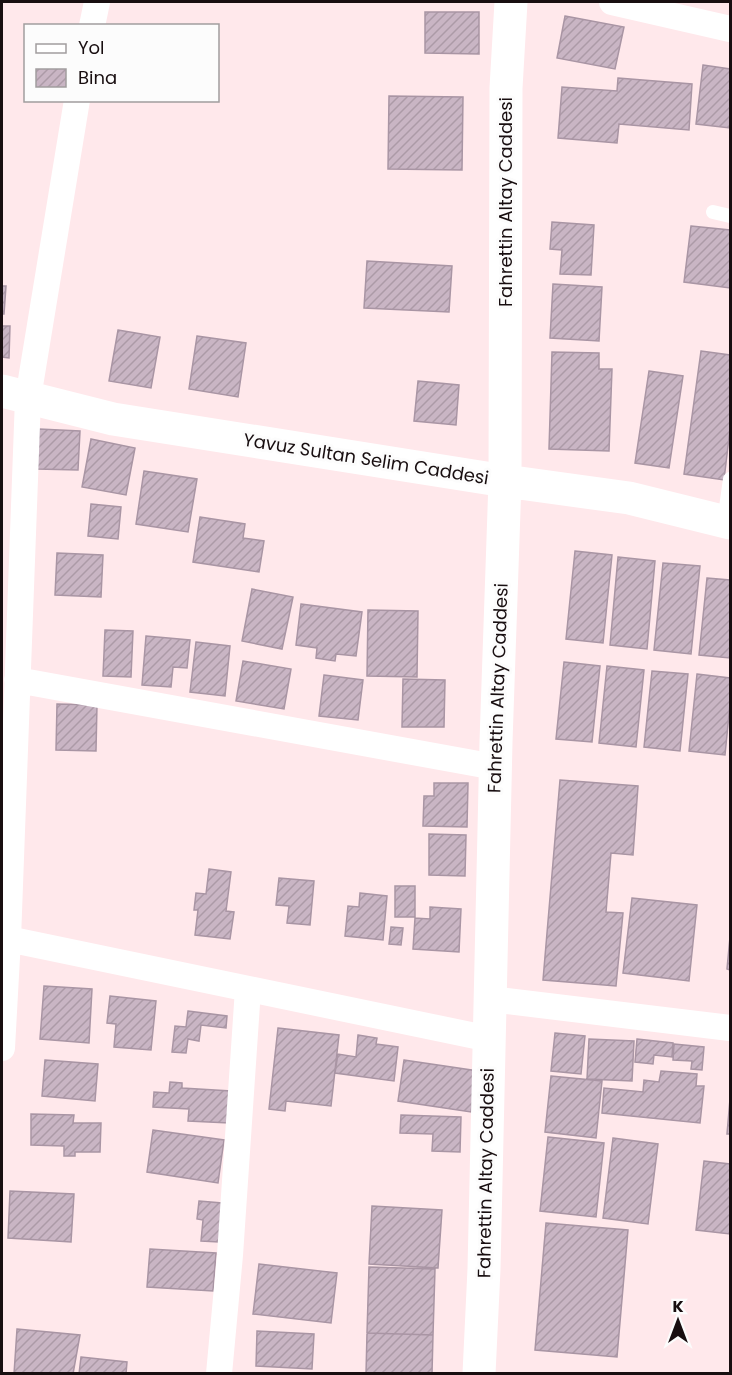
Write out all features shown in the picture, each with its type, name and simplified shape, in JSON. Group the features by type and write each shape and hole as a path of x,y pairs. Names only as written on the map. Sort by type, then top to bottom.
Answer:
{"street":[{"path":"92,24 97,2"},
{"name":"Fahrettin Altay Caddesi","path":"479,1374 484,1269 495,767 505,481 506,88 511,2"},
{"path":"612,2 730,29"},
{"path":"2,1048 4,938 17,680 15,395 77,102"},
{"name":"Yavuz Sultan Selim Caddesi","path":"15,395 113,419 505,481 629,498 727,522"},
{"path":"17,680 495,767"},
{"path":"4,938 490,1039"},
{"path":"219,1374 230,1255 248,989"},
{"path":"490,999 730,1028"}],"lane":[{"path":"713,212 730,216"},
{"path":"727,522 730,479"}],"building":[{"path":"425,12 479,12 479,54 425,53"},
{"path":"565,16 624,27 615,69 557,58"},
{"path":"703,65 730,69 730,128 696,124"},
{"path":"618,78 692,84 689,130 619,124 617,143 558,138 562,87 617,91"},
{"path":"389,96 463,97 462,170 388,169"},
{"path":"552,222 594,225 591,275 560,274 562,250 550,249"},
{"path":"691,226 730,230 730,288 684,282"},
{"path":"367,261 452,266 449,312 364,308"},
{"path":"553,284 602,287 599,341 550,338"},
{"path":"2,286 6,286 4,314 2,314"},
{"path":"2,326 10,326 9,358 2,357"},
{"path":"118,330 160,337 151,388 109,381"},
{"path":"197,336 246,343 238,397 189,389"},
{"path":"701,351 730,355 730,429 724,480 684,474"},
{"path":"552,352 599,353 599,369 612,369 609,451 549,449"},
{"path":"649,371 683,376 669,468 635,463"},
{"path":"418,381 459,385 456,425 414,421"},
{"path":"39,429 80,431 78,470 37,469"},
{"path":"91,439 135,448 126,495 82,487"},
{"path":"144,471 197,479 188,532 136,524"},
{"path":"91,504 121,507 118,539 88,536"},
{"path":"200,517 245,524 243,538 264,541 259,572 193,562"},
{"path":"575,551 612,555 603,643 566,639"},
{"path":"57,553 103,555 101,597 55,595"},
{"path":"618,557 655,561 647,649 610,645"},
{"path":"663,563 700,566 691,654 654,650"},
{"path":"707,578 730,580 730,658 699,655"},
{"path":"252,589 293,597 282,649 242,641"},
{"path":"301,604 362,612 356,656 336,654 335,661 316,658 317,648 296,645"},
{"path":"368,610 418,611 417,677 367,676"},
{"path":"105,630 133,631 131,677 103,676"},
{"path":"146,636 190,640 187,668 173,667 171,687 142,685"},
{"path":"196,642 230,646 225,696 190,692"},
{"path":"243,661 291,669 284,709 236,701"},
{"path":"564,662 600,666 592,742 556,739"},
{"path":"607,666 644,670 636,747 599,743"},
{"path":"652,671 688,674 680,751 644,747"},
{"path":"697,674 730,678 725,755 689,751"},
{"path":"324,675 363,680 358,720 319,716"},
{"path":"403,679 445,680 444,727 402,727"},
{"path":"57,704 97,705 96,751 56,750"},
{"path":"560,780 638,786 633,855 611,853 606,912 623,913 616,986 543,980"},
{"path":"434,783 468,783 467,827 423,826 424,796 434,796"},
{"path":"429,834 466,835 465,876 429,875"},
{"path":"209,869 231,872 226,911 234,912 230,939 195,935 198,910 194,910 196,893 206,894"},
{"path":"279,878 314,881 310,925 287,923 289,906 276,905"},
{"path":"395,886 415,886 415,917 395,917"},
{"path":"360,893 387,896 383,940 345,936 348,906 359,907"},
{"path":"632,898 697,905 689,981 623,973"},
{"path":"430,907 461,909 459,952 413,949 415,918 430,919"},
{"path":"391,927 403,928 401,945 389,944"},
{"path":"730,937 730,970 727,969"},
{"path":"44,986 92,989 89,1043 40,1039"},
{"path":"110,996 156,1001 151,1050 114,1047 116,1024 107,1023"},
{"path":"188,1011 227,1016 226,1028 201,1025 199,1041 188,1039 186,1053 172,1052 175,1026 186,1027"},
{"path":"278,1028 339,1035 331,1106 286,1101 285,1111 269,1109"},
{"path":"555,1033 585,1036 581,1074 551,1071"},
{"path":"358,1035 377,1038 376,1044 398,1047 394,1081 335,1073 338,1054 356,1057"},
{"path":"589,1039 634,1041 632,1081 587,1079"},
{"path":"637,1039 673,1043 672,1057 654,1055 653,1064 635,1062"},
{"path":"674,1044 704,1047 702,1070 691,1069 692,1061 673,1060"},
{"path":"45,1060 98,1064 95,1101 42,1096"},
{"path":"404,1060 478,1071 471,1112 398,1101"},
{"path":"661,1071 697,1074 696,1086 704,1086 700,1123 602,1113 604,1088 643,1092 644,1080 659,1082"},
{"path":"551,1076 602,1081 596,1138 545,1132"},
{"path":"170,1082 182,1083 182,1088 231,1091 229,1123 188,1121 189,1109 153,1107 154,1092 169,1093"},
{"path":"730,1099 730,1134 727,1134"},
{"path":"31,1114 74,1115 73,1123 101,1123 100,1152 75,1152 75,1156 64,1156 64,1146 31,1145"},
{"path":"401,1115 461,1117 460,1152 432,1151 433,1134 400,1133"},
{"path":"153,1130 224,1140 218,1183 147,1172"},
{"path":"548,1137 604,1143 596,1217 540,1211"},
{"path":"613,1138 658,1144 648,1224 603,1218"},
{"path":"704,1161 730,1164 730,1234 696,1230"},
{"path":"10,1191 74,1194 71,1242 8,1238"},
{"path":"199,1201 222,1203 219,1242 201,1241 203,1220 197,1219"},
{"path":"372,1206 442,1210 438,1268 369,1264"},
{"path":"546,1223 628,1230 617,1357 535,1350"},
{"path":"150,1249 216,1253 213,1291 147,1287"},
{"path":"259,1264 337,1273 331,1323 253,1314"},
{"path":"369,1267 435,1269 433,1335 367,1333"},
{"path":"17,1329 80,1335 73,1374 14,1374"},
{"path":"257,1331 314,1334 312,1369 256,1366"},
{"path":"367,1333 433,1335 432,1374 366,1374"},
{"path":"81,1357 127,1362 126,1374 79,1374"}]}
